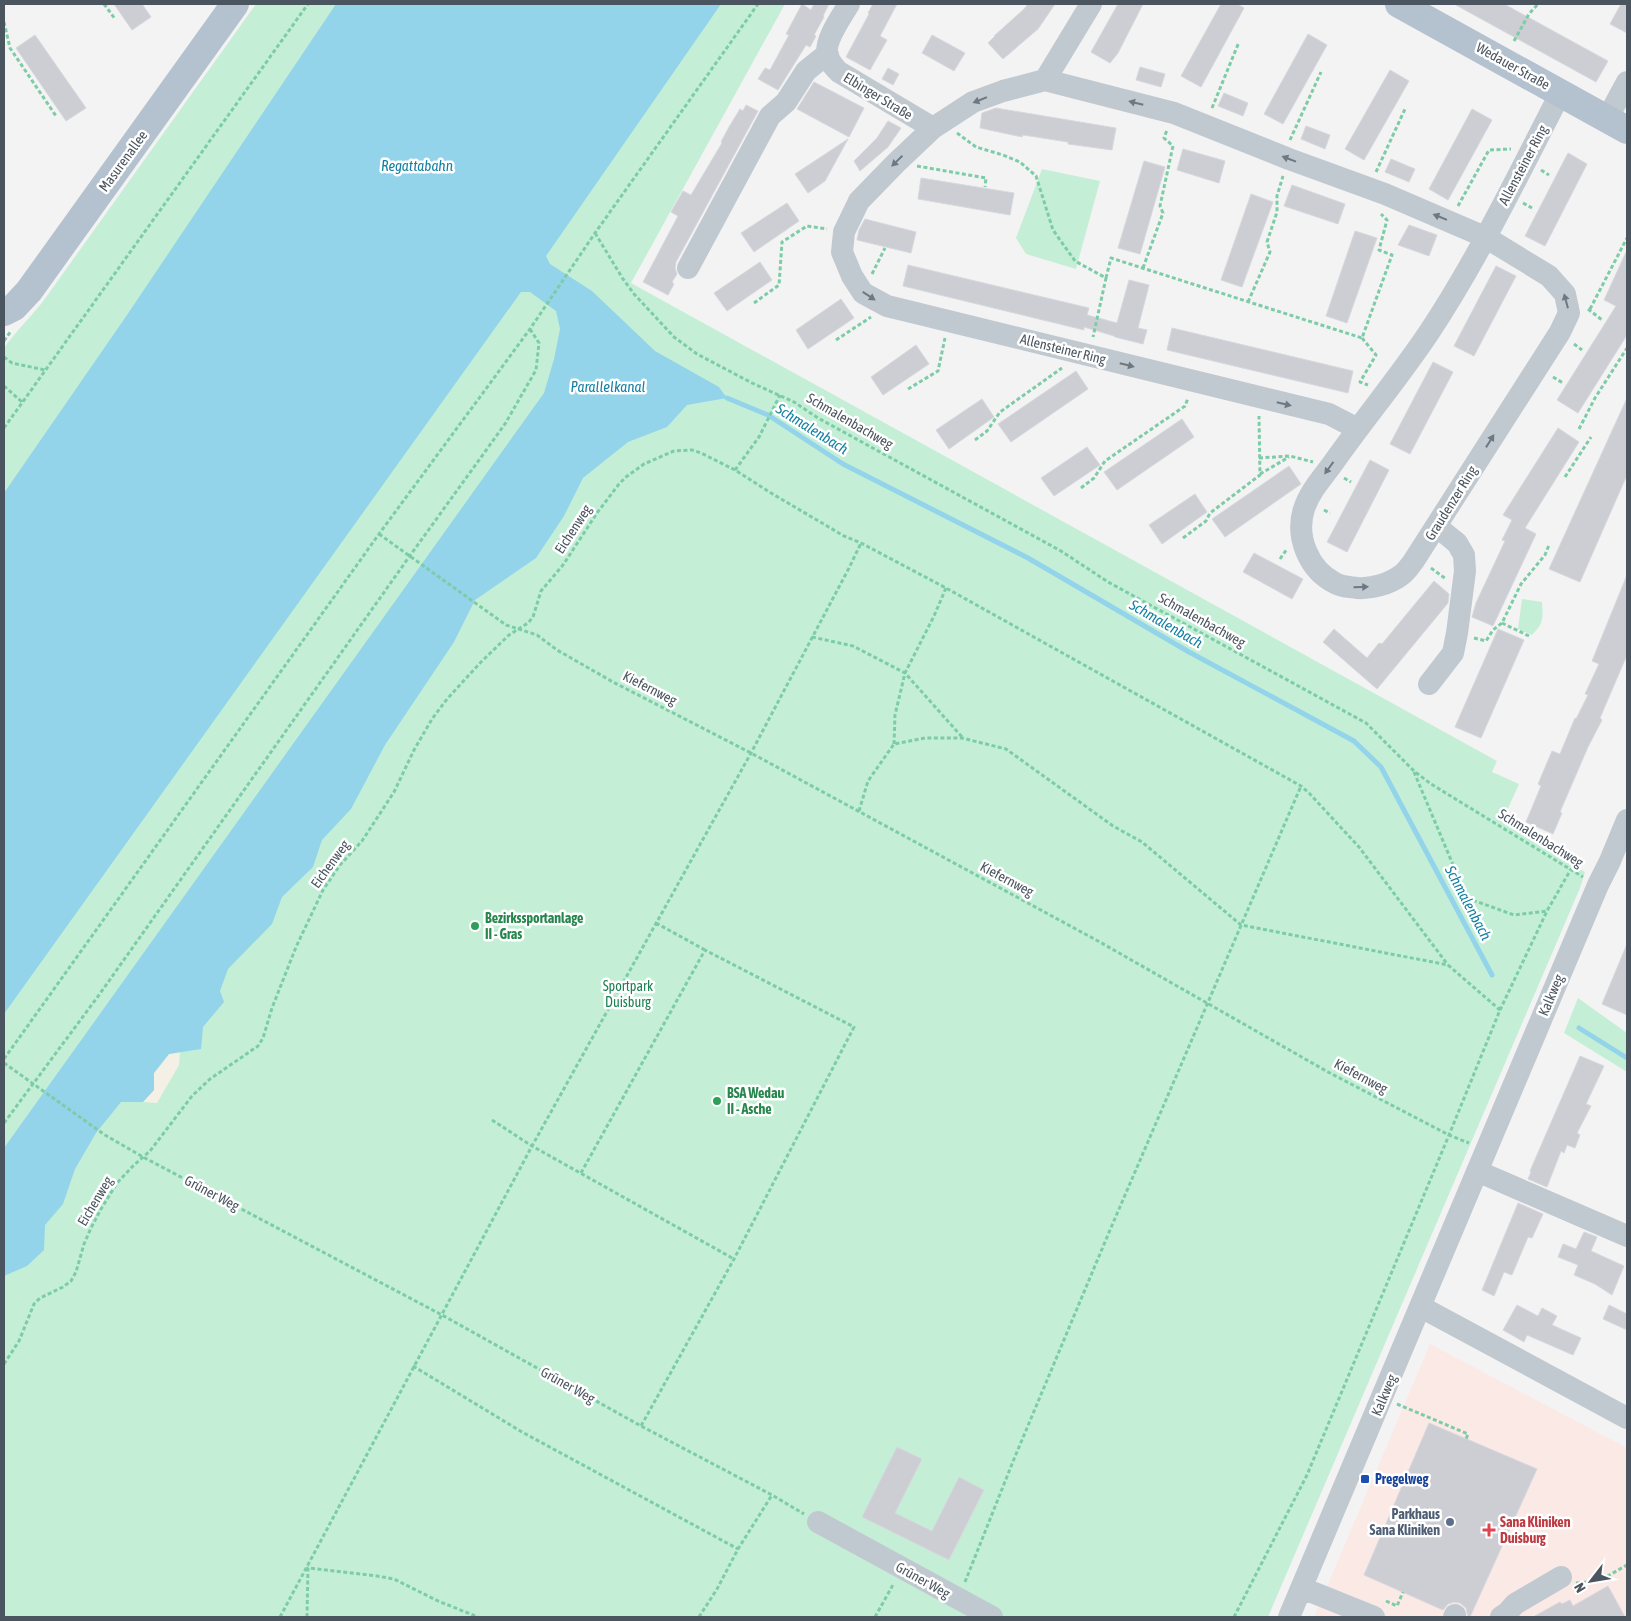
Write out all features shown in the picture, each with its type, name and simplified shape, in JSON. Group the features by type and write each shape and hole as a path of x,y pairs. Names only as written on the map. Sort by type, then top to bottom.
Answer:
{"main road":[{"name":"Masurenallee","path":"4,312 14,307 29,290 235,4"},
{"name":"Wedauer Straße","path":"1399,4 1430,11 1560,92 1617,124"}],"street":[{"path":"688,268 770,116 786,102 806,71 827,54 827,43 849,4"},
{"path":"1045,80 1090,4"},
{"name":"Elbinger Straße","path":"827,54 839,72 933,128"},
{"name":"Allensteiner Ring","path":"1485,237 1376,191 1174,112 1045,80 1003,91 973,102 933,128 859,201 844,232 842,252 852,276 864,293 887,306 1329,414 1358,429 1405,368 1440,316 1485,237 1560,92"},
{"path":"1617,124 1627,82"},
{"name":"Graudenzer Ring","path":"1358,429 1310,495 1301,524 1305,548 1316,568 1325,578 1336,584 1361,588 1377,586 1400,576 1417,556 1560,332 1569,312 1565,294 1549,276 1485,237"},
{"path":"1429,684 1453,653 1466,571 1464,555 1457,543 1436,526"},
{"name":"Kalkweg","path":"1289,1617 1598,885 1619,865 1627,820"},
{"path":"1481,1161 1627,1236"},
{"path":"1421,1307 1627,1418"},
{"name":"Grüner Weg","path":"818,1522 992,1617"},
{"path":"1501,1617 1515,1604 1561,1577"},
{"path":"1302,1588 1374,1617"}],"path":[{"path":"104,4 115,19"},
{"path":"4,428 308,4"},
{"path":"4,1061 379,534 530,329 570,268 758,4"},
{"path":"1514,41 1529,14 1538,4"},
{"path":"4,22 10,48 56,116"},
{"path":"1206,125 1239,42"},
{"path":"1248,302 1270,252 1268,242 1277,212 1277,196 1286,157 1321,72"},
{"path":"1362,338 1392,255 1379,250 1387,220 1379,212 1376,191 1405,110"},
{"path":"1143,268 1163,213 1160,206 1173,146 1164,138 1174,112"},
{"path":"933,128 953,130 976,147 1003,155 1020,162 1027,168 1036,176 1053,230 1075,261 1106,278"},
{"path":"1450,221 1489,150 1531,149"},
{"path":"896,163 986,178 985,187"},
{"path":"754,303 780,285 782,242 807,226 844,232"},
{"name":"Schmalenbachweg","path":"595,233 634,294 674,337 697,354 752,383 794,402 818,418 1061,551 1108,582 1366,723 1414,771 1431,784 1598,885"},
{"path":"1602,320 1590,309 1627,238"},
{"path":"864,293 884,248"},
{"path":"975,440 987,431 1000,412 1082,354 1111,258 1362,338 1376,355 1360,382 1387,392"},
{"path":"836,340 887,306"},
{"path":"908,389 938,371 948,321"},
{"path":"4,1123 99,995 505,424 536,370 538,343 530,329"},
{"path":"1580,429 1595,398 1627,348"},
{"path":"4,357 12,362 45,370"},
{"path":"1081,488 1094,478 1105,461 1185,406 1193,381"},
{"path":"4,386 22,402"},
{"path":"735,470 758,437 780,395"},
{"path":"1259,398 1260,475"},
{"path":"1565,476 1591,437"},
{"name":"Eichenweg","path":"4,1364 19,1341 34,1304 40,1298 71,1281 76,1272 84,1244 101,1209 118,1183 150,1150 185,1104 200,1089 223,1070 258,1046 263,1038 272,1008 296,947 323,890 340,865 362,841 394,792 418,741 447,699 509,635 528,623 533,617 541,591 563,565 619,484 636,470 656,458 674,451 682,450 701,453 735,470 836,531 946,588 1301,786 1359,847 1448,965 1500,1010"},
{"path":"1260,458 1290,456 1330,467"},
{"path":"1183,538 1206,522 1210,513 1260,475 1290,456"},
{"name":"Kiefernweg","path":"379,534 506,625 537,635 557,650 592,670 751,753 1098,941 1328,1072 1449,1135 1481,1161"},
{"path":"280,1617 308,1568 413,1366 532,1146 751,753 861,543"},
{"path":"1457,633 1486,641 1493,630 1502,623 1521,584 1546,555 1549,545"},
{"path":"1417,556 1462,591"},
{"path":"859,811 868,781 894,744 895,715 905,674 946,588"},
{"path":"1502,623 1529,636"},
{"path":"812,637 853,646 905,674 962,738"},
{"path":"894,744 925,738 962,738 1006,748 1113,826 1142,842 1240,925 1448,965"},
{"path":"1414,771 1467,898 1514,915 1547,911"},
{"path":"959,1599 1046,1382 1301,786"},
{"path":"1234,1617 1306,1475 1500,1010 1547,911 1571,870"},
{"path":"641,1426 734,1259 854,1027 656,923"},
{"path":"580,1173 705,950"},
{"name":"Grüner Weg","path":"4,1061 105,1135 142,1157 442,1315 818,1522"},
{"path":"492,1120 532,1146 734,1259"},
{"path":"413,1366 522,1432 738,1548"},
{"path":"1383,1398 1468,1434 1466,1439"},
{"path":"699,1617 717,1589 738,1548 772,1495"},
{"path":"307,1617 308,1568"},
{"path":"308,1568 377,1576 394,1580 478,1617"},
{"path":"875,1617 902,1568"}],"shaded area":[{"name":"Sana Kliniken Duisburg","path":"1430,1344 1627,1448 1627,1617 1314,1617"}],"green space":[{"name":"Sportpark Duisburg","path":"256,4 785,4 631,283 1497,761 1492,772 1519,784 1502,822 1585,872 1580,888 1268,1617 4,1617 4,348 44,300"},
{"path":"1042,169 1100,181 1076,269 1026,254 1016,238"},
{"path":"1522,599 1542,602 1542,620 1532,635 1518,629"},
{"path":"1578,998 1627,1033 1627,1072 1564,1033"}],"sand":[{"path":"180,1052 179,1065 157,1103 143,1102 154,1090 154,1073 169,1054"}],"water":[{"name":"Regattabahn","path":"336,4 721,4 546,256 550,264 592,291 655,351 719,387 727,398 687,405 667,427 628,442 583,478 564,516 536,558 475,600 454,642 385,745 351,809 322,840 313,867 282,897 272,924 228,969 220,991 224,1002 203,1027 201,1049 169,1054 154,1073 154,1090 143,1102 121,1102 96,1133 75,1169 63,1204 45,1225 44,1250 27,1266 4,1276 4,1148 544,393 554,359 560,329 556,311 530,292 521,292 4,1014 4,493 127,315"}],"building":[{"path":"114,4 142,4 151,17 132,30"},
{"path":"802,4 811,10 814,4 829,4 810,47 806,45 778,90 758,79 765,68 770,70 789,35 786,34"},
{"path":"873,4 897,4 880,36 887,40 870,70 846,57"},
{"path":"1028,4 1055,4 1038,29 1003,59 988,43"},
{"path":"1118,4 1143,4 1118,53 1110,63 1091,52"},
{"path":"1221,4 1237,4 1244,8 1201,87 1181,76"},
{"path":"1454,4 1504,4 1608,61 1596,82"},
{"path":"1621,4 1627,4 1627,33 1610,24"},
{"path":"1308,34 1327,45 1283,124 1264,114"},
{"path":"35,35 86,108 66,121 16,48"},
{"path":"932,35 965,53 954,71 922,53"},
{"path":"1140,67 1165,74 1161,87 1136,80"},
{"path":"888,68 899,74 893,85 882,79"},
{"path":"1390,70 1409,81 1364,160 1345,149"},
{"path":"814,82 864,108 849,137 797,109"},
{"path":"1224,93 1248,103 1243,116 1218,106"},
{"path":"746,105 758,111 676,262 677,274 668,295 643,282 678,216 671,212 683,191 691,195 740,109 743,111"},
{"path":"996,108 1116,128 1112,150 1023,135 1022,137 980,128 982,113"},
{"path":"1472,109 1492,120 1448,200 1429,189"},
{"path":"888,121 901,128 888,147 860,171 854,161 877,138"},
{"path":"1306,126 1330,135 1325,149 1301,139"},
{"path":"848,139 825,181 808,193 795,174"},
{"path":"1183,149 1225,161 1219,183 1177,170"},
{"path":"1568,153 1587,164 1545,246 1525,236"},
{"path":"1391,159 1415,169 1409,182 1385,172"},
{"path":"1144,161 1165,167 1140,254 1118,248"},
{"path":"921,178 1014,193 1010,215 918,199"},
{"path":"1292,185 1345,204 1338,224 1284,206"},
{"path":"1251,194 1273,202 1242,287 1221,280"},
{"path":"787,203 799,221 754,252 741,233"},
{"path":"865,219 916,232 911,253 857,240 859,230"},
{"path":"1409,225 1437,235 1429,256 1398,245"},
{"path":"1355,231 1377,238 1347,323 1326,316"},
{"path":"1627,250 1627,335 1578,413 1557,400 1616,306 1604,300"},
{"path":"760,262 772,280 727,311 714,293"},
{"path":"908,265 1089,308 1087,315 1117,323 1129,280 1149,285 1138,328 1147,330 1143,344 1084,327 1084,330 903,286"},
{"path":"1496,266 1516,276 1474,356 1454,346"},
{"path":"841,299 854,318 808,349 796,330"},
{"path":"1172,328 1353,371 1348,393 1167,350"},
{"path":"916,345 929,364 883,395 871,377"},
{"path":"1433,362 1453,372 1410,454 1390,444"},
{"path":"1076,371 1088,389 1011,442 998,424"},
{"path":"1627,398 1627,475 1580,582 1549,569"},
{"path":"982,399 994,417 949,449 936,430"},
{"path":"1182,419 1194,437 1117,490 1104,472"},
{"path":"1558,428 1579,442 1525,528 1536,534 1493,626 1472,617 1476,603 1505,541 1502,540 1512,520 1503,515"},
{"path":"1087,447 1100,465 1054,496 1041,478"},
{"path":"1370,460 1389,470 1347,552 1327,542"},
{"path":"1289,466 1301,484 1225,537 1212,519"},
{"path":"1195,494 1207,512 1162,544 1149,525"},
{"path":"1254,553 1303,579 1292,599 1243,572"},
{"path":"1627,575 1627,655 1600,718 1602,720 1588,747 1560,812 1562,813 1553,834 1526,822 1541,786 1538,784 1552,751 1560,754 1575,718 1588,695 1585,694 1599,664 1592,661"},
{"path":"1434,581 1449,594 1448,603 1377,689 1323,642 1334,629 1367,658 1379,643 1382,644"},
{"path":"1498,629 1524,640 1481,738 1455,727"},
{"path":"1627,944 1627,1015 1602,1004"},
{"path":"1580,1056 1604,1066 1586,1104 1591,1106 1577,1133 1580,1135 1575,1148 1567,1145 1564,1153 1561,1151 1547,1187 1528,1179 1530,1171"},
{"path":"1518,1203 1543,1214 1532,1238 1528,1237 1512,1275 1504,1272 1494,1296 1482,1290"},
{"path":"1584,1232 1597,1237 1591,1251 1624,1266 1612,1295 1595,1284 1574,1275 1578,1265 1558,1257 1563,1244 1576,1249"},
{"path":"1517,1305 1538,1316 1542,1308 1557,1316 1552,1325 1581,1338 1573,1355 1527,1335 1524,1342 1503,1330"},
{"path":"1609,1305 1627,1314 1627,1330 1603,1319"},
{"name":"Parkhaus Sana Kliniken","path":"1429,1423 1537,1469 1470,1617 1468,1617 1466,1608 1460,1603 1448,1604 1443,1610 1364,1575"},
{"path":"897,1447 922,1459 895,1513 932,1531 959,1477 984,1490 949,1560 862,1517"},
{"path":"1608,1586 1625,1617 1533,1617 1560,1602 1562,1604 1570,1600 1573,1606"}],"waterway":[{"name":"Schmalenbach","path":"727,398 768,415 843,464 1028,558 1189,652 1354,741 1381,767 1492,975"},
{"path":"1579,1028 1627,1058"}],"place":[{"name":"Bezirkssportanlage II - Gras","path":"475,926"},
{"name":"BSA Wedau II - Asche","path":"717,1101"},
{"name":"Pregelweg","path":"1365,1479"},
{"name":"Parkhaus Sana Kliniken","path":"1450,1522"},
{"name":"Sana Kliniken Duisburg","path":"1489,1530"}],"water label":[{"name":"Parallelkanal","path":"608,387"}]}
